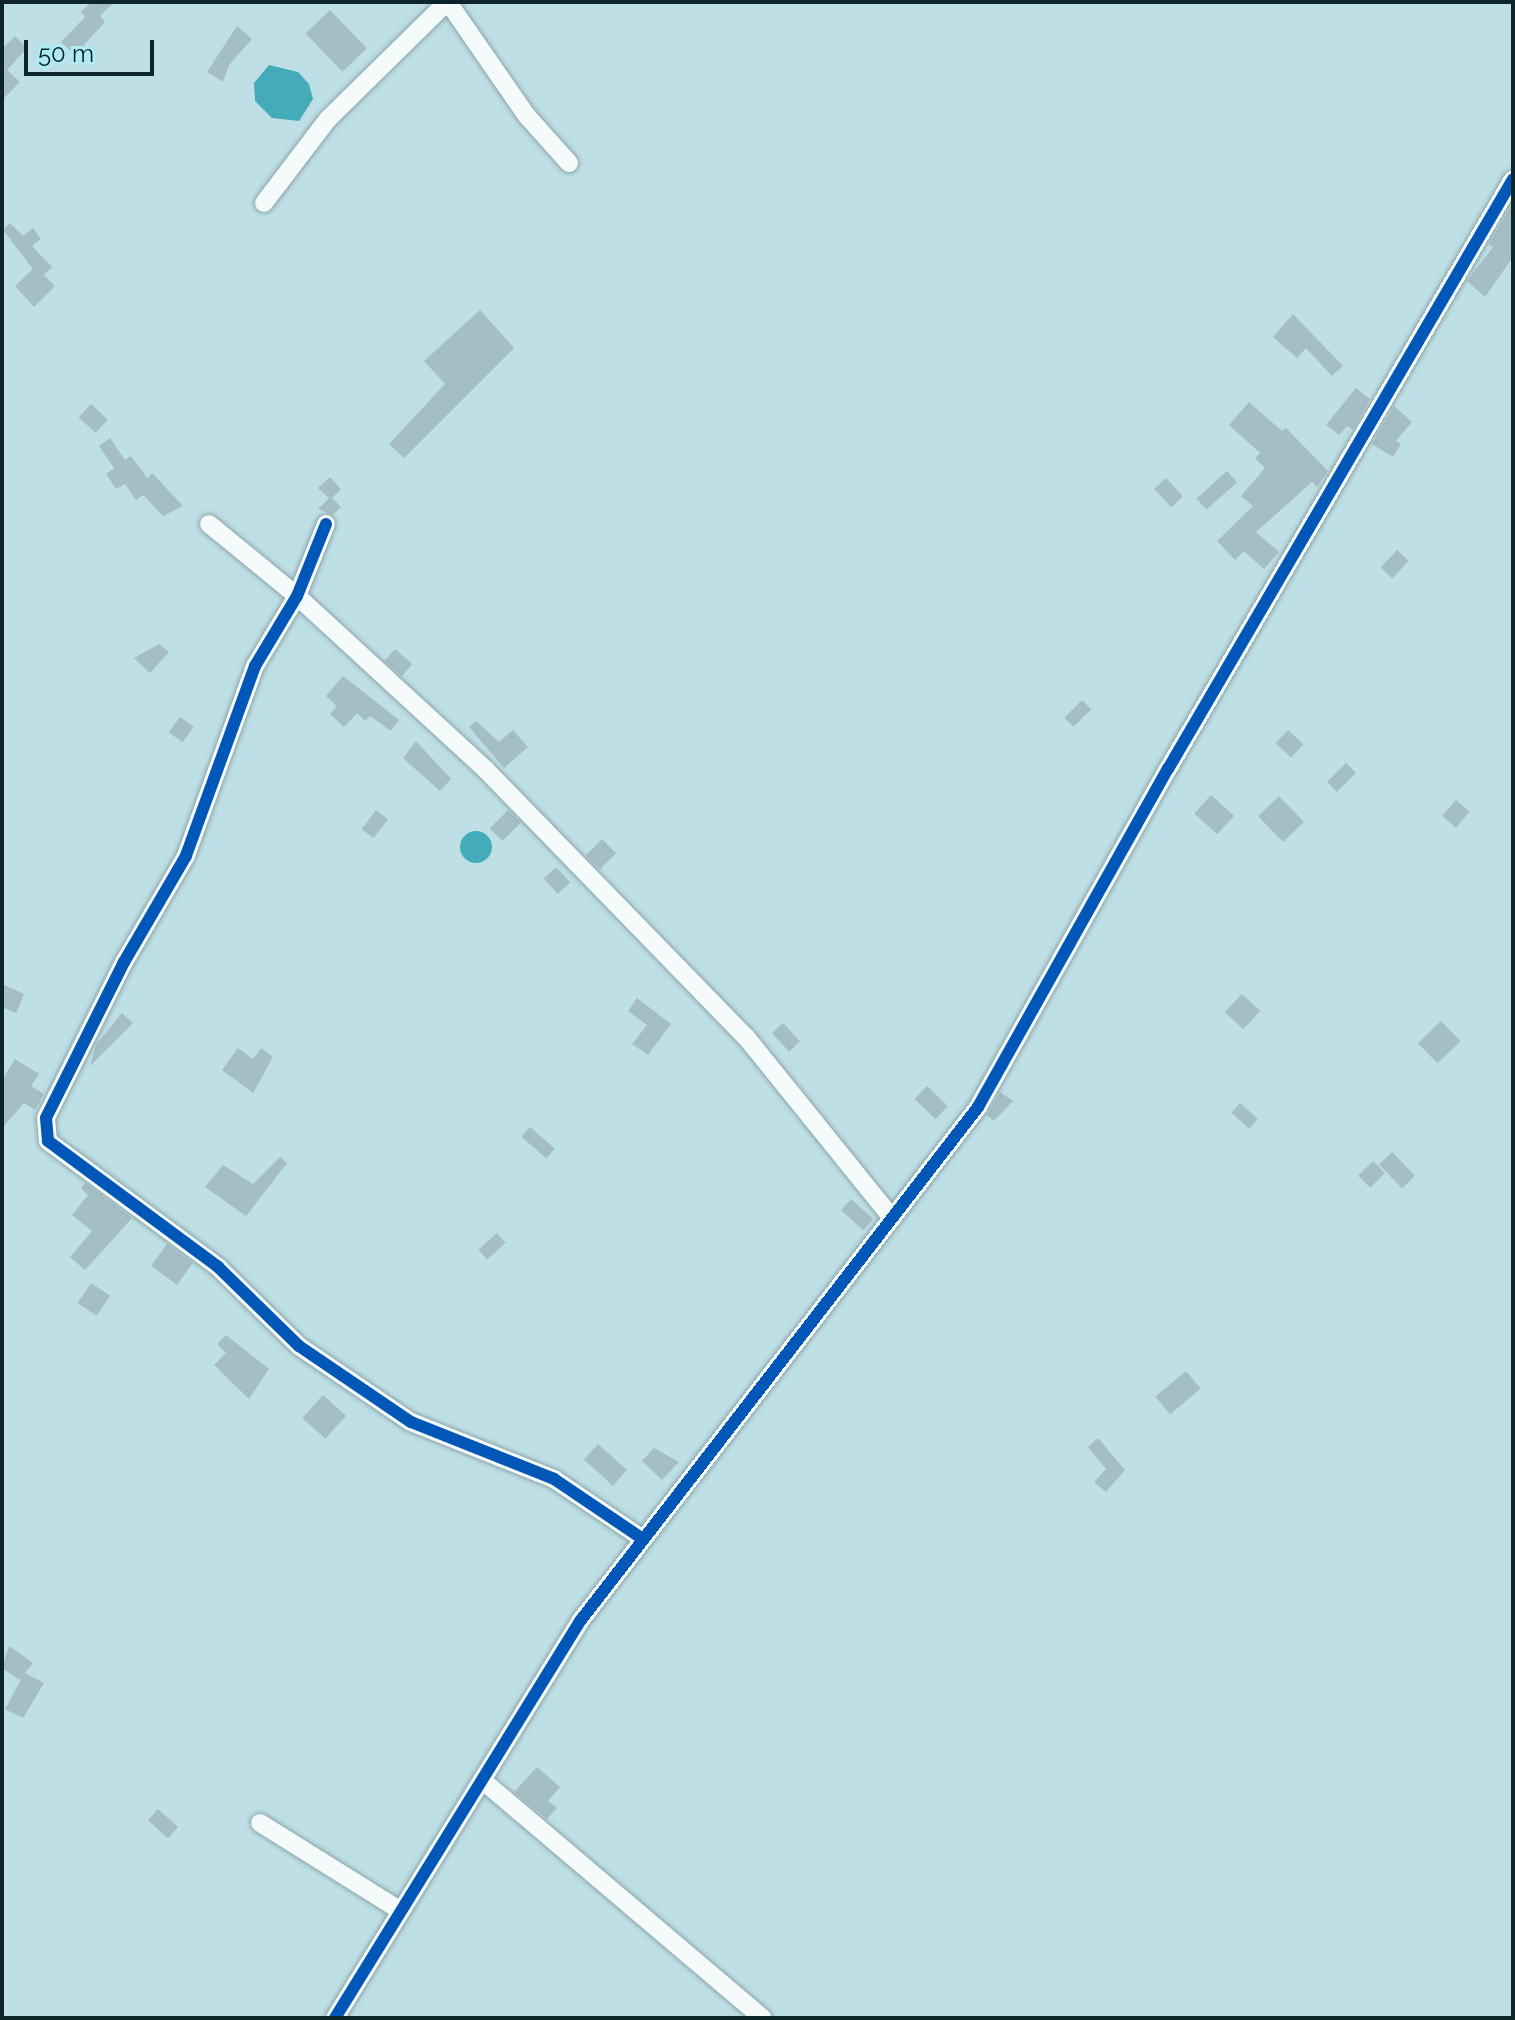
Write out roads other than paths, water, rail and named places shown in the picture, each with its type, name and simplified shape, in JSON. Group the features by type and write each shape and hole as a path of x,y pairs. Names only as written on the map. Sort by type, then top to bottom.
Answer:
{"street":[{"path":"264,203 328,119 448,2 527,116 569,163"},
{"path":"335,2018 581,1620 978,1107 1168,769 1513,179"},
{"path":"209,524 297,596 486,770 746,1037 892,1218"},
{"path":"326,524 297,596 255,666 186,856 124,962 46,1118 48,1141 218,1267 299,1346 411,1422 554,1479 643,1539"},
{"path":"482,1780 763,2018"},
{"path":"260,1823 401,1911"}],"water":[{"path":"269,65 298,72 309,84 313,99 299,121 272,118 255,101 254,83"},
{"path":"476,831 487,836 492,847 487,858 476,863 465,858 460,847 465,836"}]}
